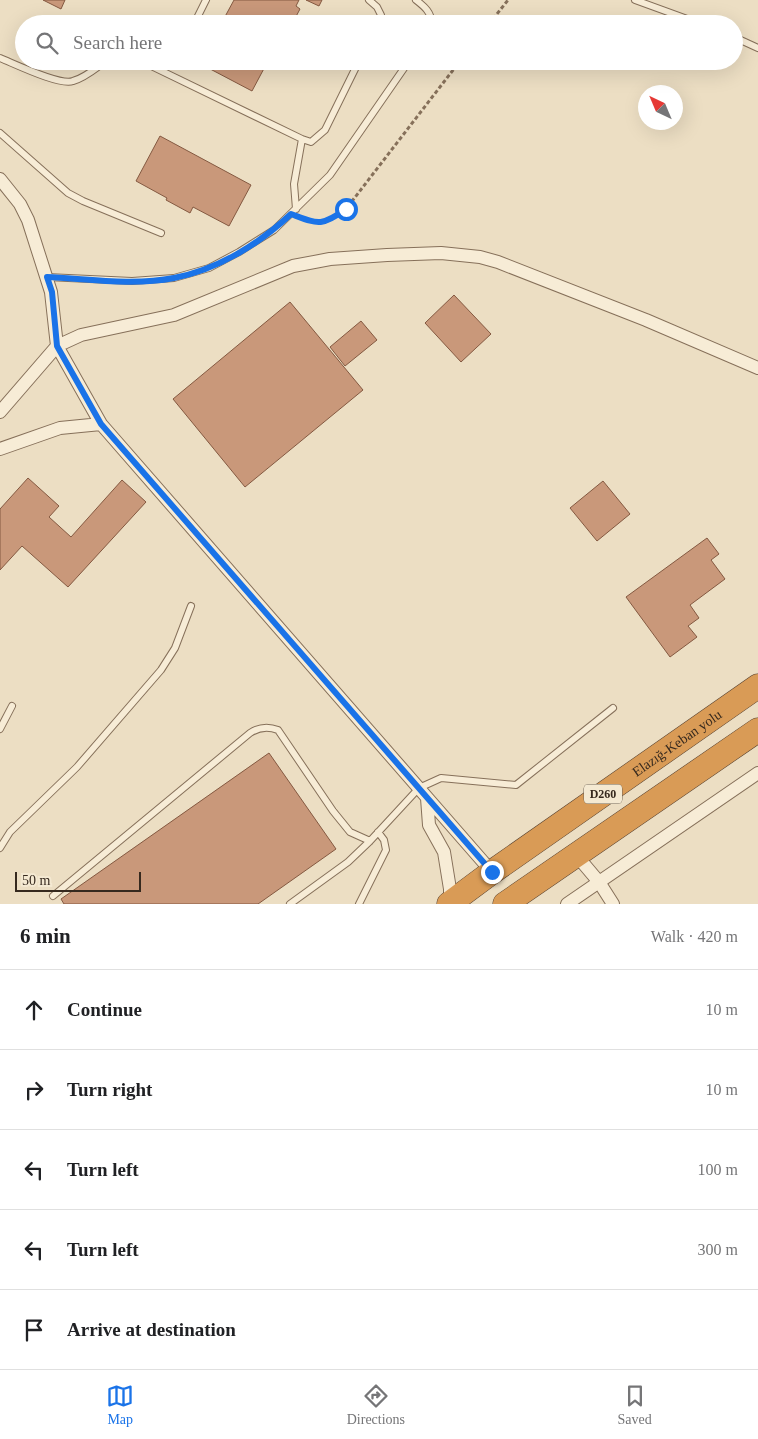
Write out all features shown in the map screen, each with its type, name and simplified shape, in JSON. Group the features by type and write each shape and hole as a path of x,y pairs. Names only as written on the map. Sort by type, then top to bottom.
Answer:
{"highway":[{"name":"Elazığ-Keban yolu","path":"450,904 492,872 758,686"},
{"name":"D260","path":"505,904 758,730"}],"street":[{"path":"0,179 20,204 28,220 52,292 57,346 101,424 492,872"},
{"path":"0,412 57,346 81,335 174,315 293,266 330,259 387,255 441,253 480,257 498,262 646,320 758,368"},
{"path":"0,449 60,428 101,424"},
{"path":"567,904 758,773"},
{"path":"427,798 429,825 444,852 450,889 450,904"},
{"path":"577,856 599,882 613,904"}],"lane":[{"path":"198,15 206,0"},
{"path":"369,0 377,7 381,15"},
{"path":"416,0 425,7 430,15"},
{"path":"635,0 676,15"},
{"path":"743,41 758,48"},
{"path":"0,58 15,64"},
{"path":"31,70 59,81 71,82 93,70"},
{"path":"160,70 311,142 325,130 355,70"},
{"path":"47,277 132,281 174,278 209,268 239,252 274,230 330,175 402,70"},
{"path":"0,133 68,193 83,202 161,233"},
{"path":"293,212 294,184 302,139"},
{"path":"0,848 10,832 77,767 161,670 175,648 191,606"},
{"path":"0,728 12,706"},
{"path":"290,904 348,862 419,788 441,778 516,784 613,708"},
{"path":"53,896 250,733 261,728 267,727 278,730 333,811 350,832 370,840"},
{"path":"360,904 386,850 384,840 378,832"}],"path":[{"path":"496,15 508,0"},
{"path":"293,212 316,223 325,222 346,209 453,70"}],"building":[{"path":"43,0 65,0 61,9"},
{"path":"234,0 299,0 296,6 300,9 297,15 226,15"},
{"path":"306,0 322,0 319,6"},
{"path":"212,70 263,70 252,91"},
{"path":"160,136 251,185 229,226 193,207 190,213 136,181"},
{"path":"454,295 491,334 461,362 425,323"},
{"path":"290,302 363,390 245,487 173,399"},
{"path":"361,321 377,340 345,366 330,347"},
{"path":"28,478 59,506 49,517 71,537 122,480 146,502 68,587 22,546 0,570 0,509"},
{"path":"603,481 630,514 597,541 570,508"},
{"path":"707,538 719,554 711,560 725,579 690,605 699,618 688,626 697,637 670,657 626,597"},
{"path":"269,753 336,849 258,904 64,904 61,899"}],"route":[{"path":"346,209 336,217 325,222 316,223 291,214 274,230 239,252 209,268 174,278 132,281 47,277 52,292 57,346 101,424 492,872"}]}
